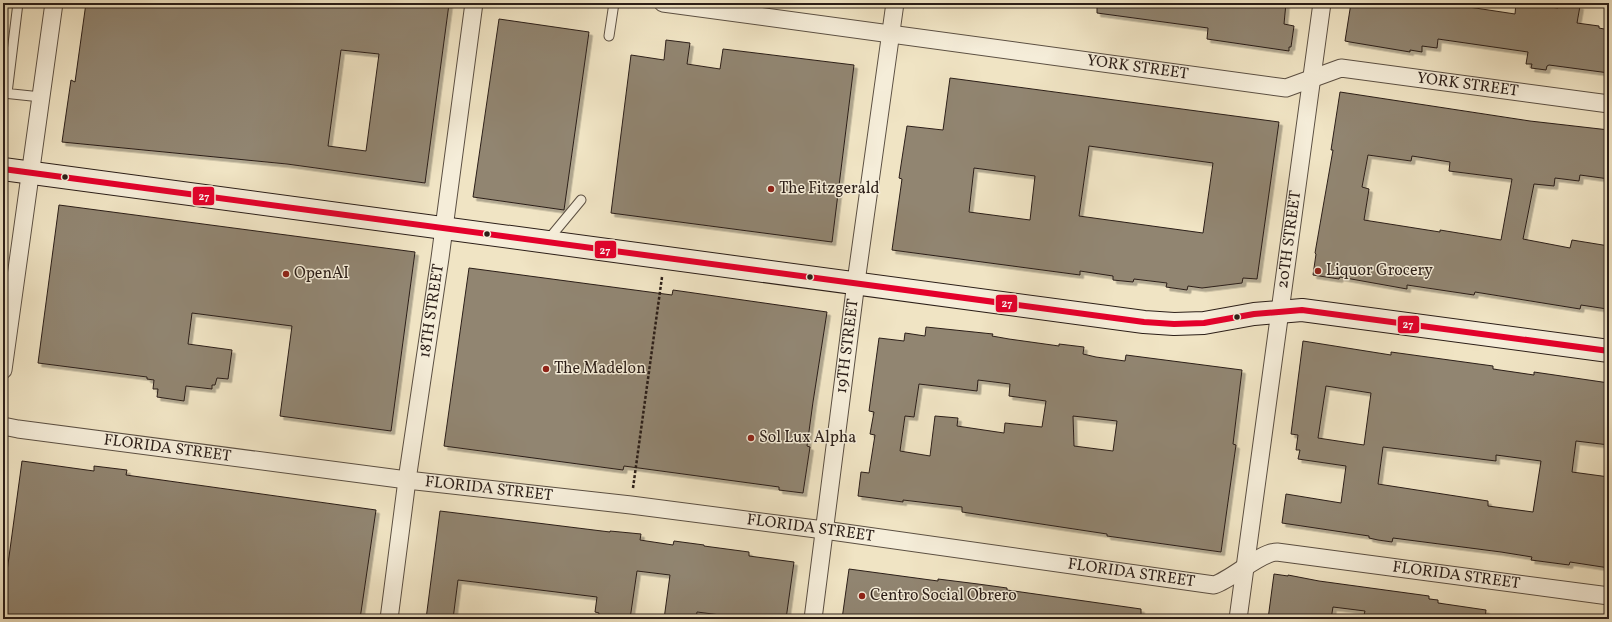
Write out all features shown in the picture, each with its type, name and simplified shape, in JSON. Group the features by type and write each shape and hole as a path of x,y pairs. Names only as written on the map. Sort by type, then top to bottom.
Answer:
{"street":[{"path":"3,370 54,3"},
{"name":"18TH STREET","path":"389,619 406,480 444,228 474,3"},
{"name":"YORK STREET","path":"663,3 1286,88 1341,68 1609,104"},
{"name":"19TH STREET","path":"813,619 856,282 892,34 895,3"},
{"name":"20TH STREET","path":"1238,619 1322,3"},
{"path":"3,169 856,282 1144,322 1174,324 1204,323 1254,314 1302,310 1609,351"},
{"name":"FLORIDA STREET","path":"3,426 406,480 631,505 824,530 1214,585 1246,568 1270,552 1277,552 1609,596"}],"lane":[{"path":"18,3 5,93 41,97"},
{"path":"609,36 614,3"},
{"path":"546,242 581,200"}],"path":[{"path":"631,505 665,257"}],"building":[{"path":"86,3 449,4 425,183 287,164 62,142 71,80 75,82","holes":["341,50 379,54 366,151 328,146"]},
{"path":"1097,3 1286,3 1284,24 1294,26 1291,47 1289,47 1289,51 1207,39 1208,28 1097,13"},
{"path":"1351,3 1462,3 1462,6 1515,14 1516,3 1558,8 1559,3 1580,6 1577,23 1599,26 1599,28 1609,30 1609,73 1549,65 1547,66 1546,70 1531,68 1532,64 1526,64 1528,52 1438,39 1437,48 1422,46 1422,52 1410,50 1410,52 1345,41"},
{"path":"499,19 589,32 564,210 473,197"},
{"path":"666,40 690,43 687,64 720,69 723,49 854,65 832,242 611,213 631,55 664,60"},
{"path":"950,78 1279,122 1257,279 1243,278 1242,283 1202,288 1188,286 1187,290 1166,287 1167,283 1134,279 1133,282 1113,280 1113,276 1080,271 1080,275 892,250 902,179 899,178 907,126 943,130","holes":["1089,146 1213,163 1203,233 1079,216","974,168 1035,176 1030,220 969,212"]},
{"path":"1340,92 1530,121 1609,130 1609,179 1580,175 1579,181 1555,178 1554,186 1534,184 1523,239 1570,248 1572,240 1609,246 1609,298 1607,309 1581,305 1580,309 1475,292 1474,295 1407,285 1407,289 1340,277 1339,279 1313,275 1315,253 1333,150 1331,150","holes":["1368,155 1411,161 1412,156 1450,162 1449,171 1512,179 1501,240 1364,220 1369,189 1362,187"]},
{"path":"59,205 415,252 391,431 280,416 292,326 192,313 188,344 232,350 228,379 217,378 215,385 212,385 212,389 186,386 184,401 157,397 158,389 153,389 154,380 147,379 147,377 38,363"},
{"path":"469,268 672,295 673,290 827,312 807,446 810,447 803,493 779,490 779,487 624,466 623,470 444,446"},
{"path":"926,327 993,334 992,336 1009,339 1059,346 1059,344 1084,347 1083,354 1096,357 1125,361 1126,355 1242,370 1233,444 1236,445 1221,552 1107,536 1107,534 962,512 962,507 903,500 903,502 858,496 861,472 869,473 875,435 870,434 874,412 869,411 879,338 904,341 905,333 925,336","holes":["978,380 1010,384 1009,396 1046,401 1042,427 1005,423 1004,433 957,426 958,418 935,416 930,456 900,451 905,416 914,417 919,384 977,391","1073,416 1117,421 1113,451 1074,446"]},
{"path":"1303,341 1391,355 1391,352 1493,366 1493,369 1534,375 1534,372 1609,383 1609,445 1576,441 1572,472 1609,477 1609,568 1570,562 1569,565 1531,560 1532,557 1501,552 1393,538 1392,542 1369,538 1369,536 1282,523 1286,494 1341,503 1346,466 1298,459 1300,450 1296,450 1298,435 1291,434","holes":["1326,386 1371,393 1364,445 1318,438","1383,447 1496,461 1496,455 1541,461 1533,512 1488,506 1488,501 1378,484"]},
{"path":"22,461 94,471 94,466 127,470 126,475 376,510 360,619 3,619 3,601"},
{"path":"440,511 610,532 641,534 640,540 673,545 674,541 704,545 749,552 749,556 794,562 786,619 753,616 752,619 697,612 696,619 664,619 670,575 637,571 630,619 598,619 599,613 595,612 597,597 458,580 453,619 426,619"},
{"path":"849,569 938,581 938,579 978,584 1007,588 1007,590 1141,609 1141,619 842,619"},
{"path":"1274,574 1429,596 1429,599 1438,600 1438,603 1486,610 1485,619 1363,619 1365,611 1333,607 1331,619 1268,619"}],"transit line":[{"name":"27","path":"3,169 1144,322 1174,324 1204,323 1254,314 1302,310 1609,351"}],"place":[{"name":"The Fitzgerald","path":"771,189"},
{"name":"Liquor Grocery","path":"1318,271"},
{"name":"OpenAI","path":"286,274"},
{"name":"The Madelon","path":"546,369"},
{"name":"Sol Lux Alpha","path":"751,438"},
{"name":"Centro Social Obrero","path":"862,596"}]}
